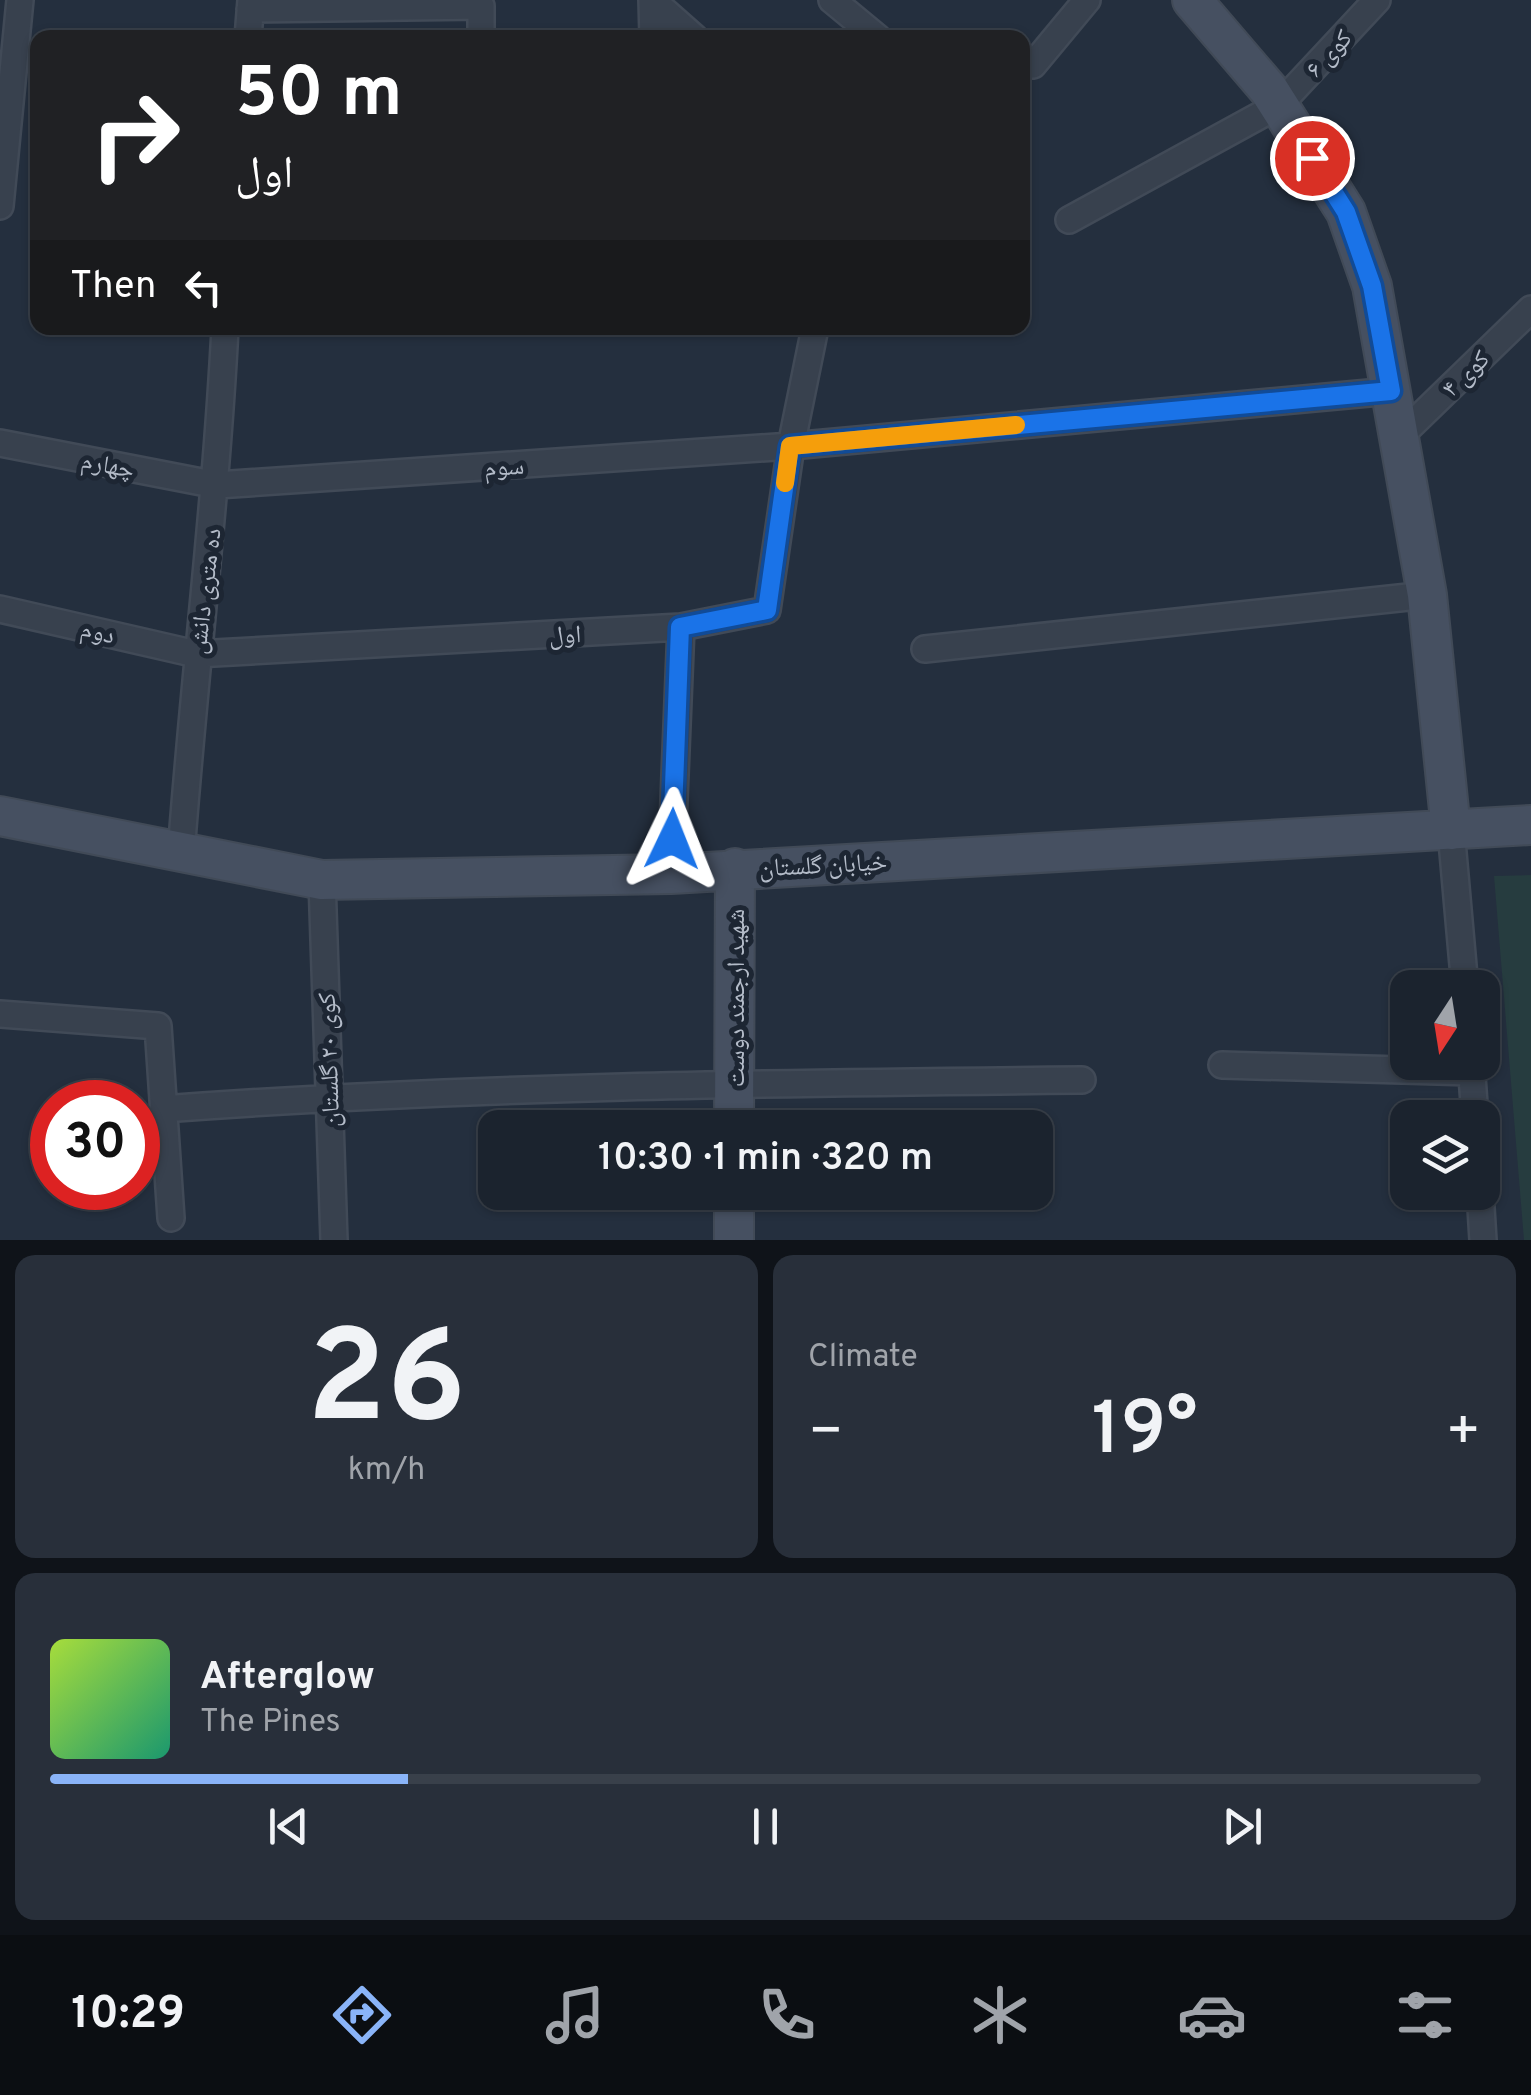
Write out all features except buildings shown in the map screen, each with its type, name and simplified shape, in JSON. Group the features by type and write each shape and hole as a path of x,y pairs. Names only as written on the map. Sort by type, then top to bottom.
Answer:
{"main road":[{"path":"1196,2 1279,105 1346,212 1372,286 1427,595 1451,830"},
{"name":"خیابان گلستان","path":"0,816 322,880 671,874 1531,825"},
{"name":"شهید ارجمند دوست","path":"734,1110 735,868"},
{"path":"734,1210 734,1240"}],"street":[{"path":"0,206 6,96 20,0"},
{"path":"652,0 652,30"},
{"path":"652,0 686,30"},
{"path":"832,0 868,30"},
{"path":"1033,65 1087,0"},
{"name":"کوی ۶","path":"1070,220 1279,105 1377,0"},
{"path":"248,30 250,4 482,6 481,30"},
{"name":"کوی ۴","path":"1399,437 1531,310"},
{"name":"ده متری دانش","path":"181,854 196,654 217,485 225,335"},
{"path":"790,446 814,335"},
{"name":"سوم","path":"217,485 790,446 1391,391"},
{"name":"چهارم","path":"0,443 217,485"},
{"name":"اول","path":"196,654 680,627 767,610 790,446"},
{"path":"925,649 1427,595"},
{"name":"دوم","path":"0,609 196,654"},
{"path":"671,874 680,627"},
{"path":"1451,830 1463,970"},
{"name":"کوی ۲۰ گلستان","path":"322,880 334,1240"},
{"path":"0,1014 158,1026 171,1218"},
{"path":"1222,1064 1390,1067"},
{"path":"163,1108 330,1096 734,1083 1082,1080"},
{"path":"1481,1210 1482,1240"}],"green space":[{"path":"1531,875 1531,1240 1524,1240 1494,876"}],"slow traffic":[{"path":"785,483 790,446 1016,425"}],"route":[{"path":"672,839 680,627 767,610 790,446 1391,391 1372,286 1346,212 1312,158"}]}
